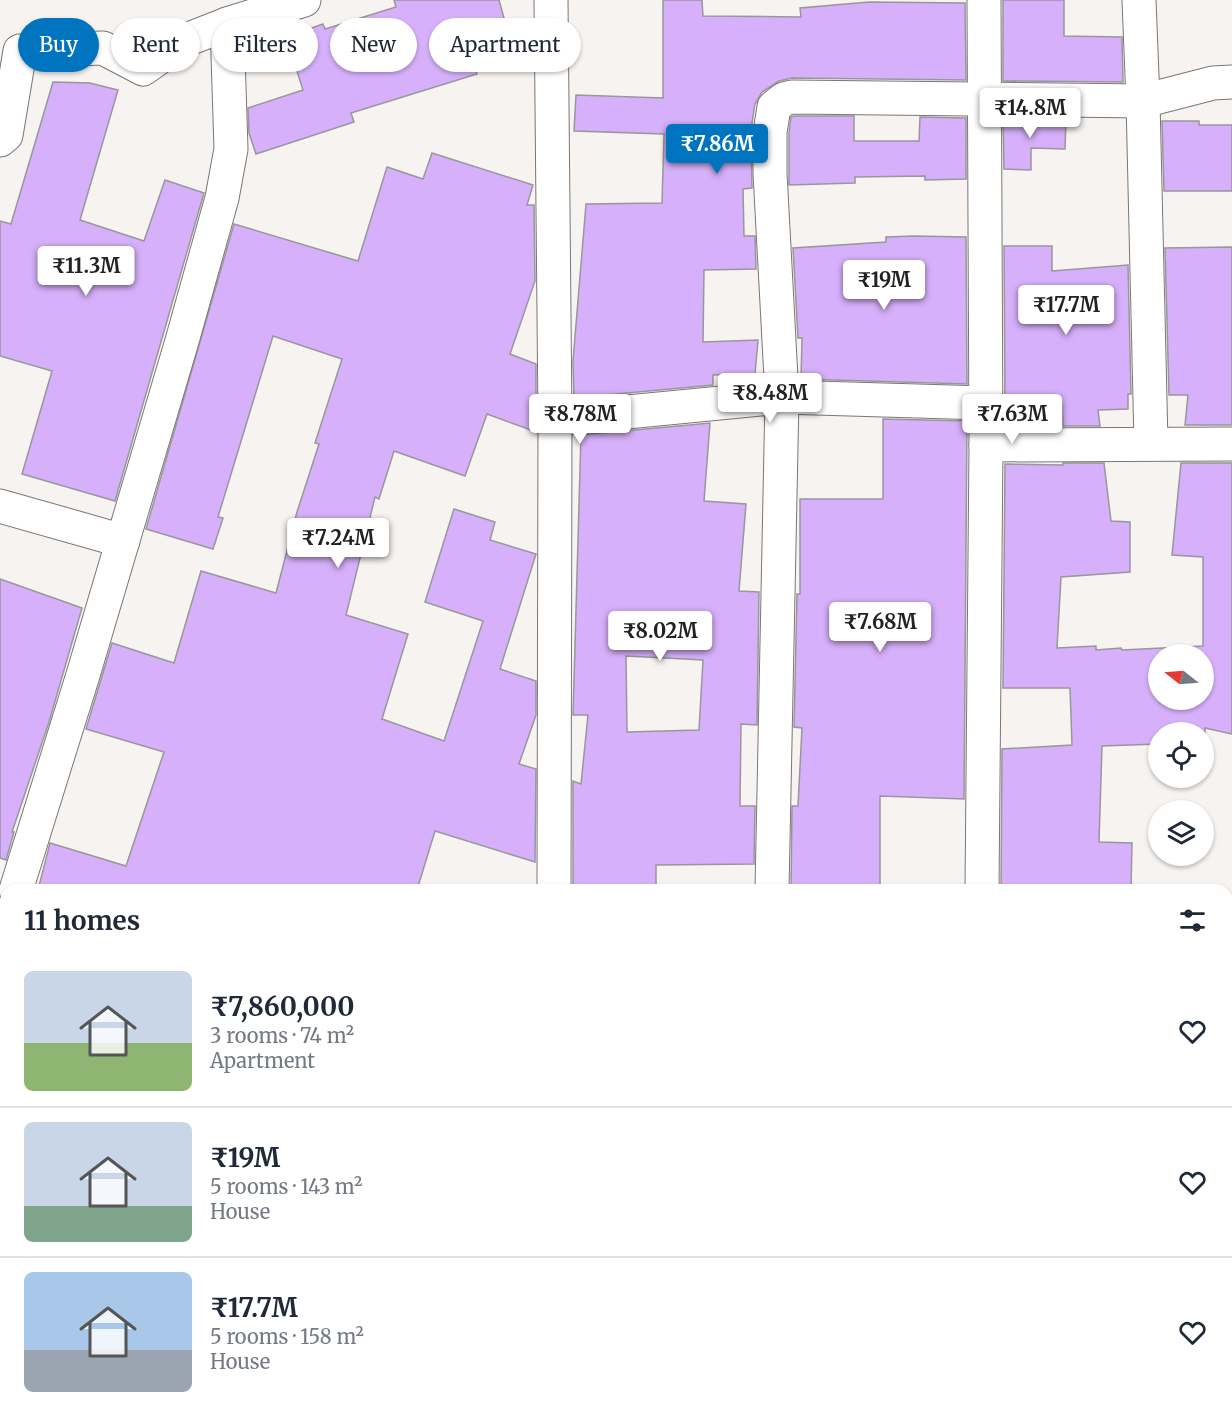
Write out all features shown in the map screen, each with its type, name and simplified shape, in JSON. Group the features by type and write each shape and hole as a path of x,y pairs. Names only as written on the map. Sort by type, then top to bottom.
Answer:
{"street":[{"path":"246,18 304,0"},
{"path":"551,0 555,419 554,884"},
{"path":"982,884 986,445 984,0"},
{"path":"1139,0 1151,443"},
{"path":"0,140 6,135 20,51 103,48 143,69 181,42 212,30"},
{"path":"18,884 190,315 226,178 231,149 229,72"},
{"path":"772,884 782,397 770,173 771,118 774,107 784,99 792,97 1143,101 1213,83 1232,82"},
{"path":"555,419 782,397 985,403"},
{"path":"986,445 1232,444"},
{"path":"0,506 123,542"}],"building":[{"path":"394,0 499,0 504,18 429,18 429,72 476,72 477,74 351,113 354,122 256,154 249,133 248,108 303,90 297,72 318,72 318,26 323,24 325,29 330,27 330,72 417,72 417,18 360,18 396,7"},
{"path":"663,0 702,0 703,16 801,17 800,8 869,2 965,3 966,80 792,78 779,81 762,92 755,104 751,129 752,188 743,189 744,236 755,236 756,269 704,270 703,342 758,340 755,374 713,375 713,385 574,398 573,361 586,204 662,203 664,134 574,131 576,95 663,98"},
{"path":"1003,0 1064,0 1064,36 1122,37 1123,82 1003,81"},
{"path":"53,82 90,83 118,90 80,220 144,241 165,180 204,193 115,501 22,474 52,371 0,356 0,221 11,224"},
{"path":"854,116 854,141 919,141 920,117 966,118 966,179 925,180 925,176 855,177 855,183 789,185 789,133 791,117"},
{"path":"1003,118 1066,119 1065,149 1031,148 1031,170 1004,169"},
{"path":"1162,121 1199,121 1199,125 1232,125 1232,191 1164,191"},
{"path":"432,153 533,185 527,205 534,205 535,281 510,354 536,364 536,432 487,414 465,476 394,451 379,499 375,497 346,615 408,634 382,719 444,741 483,621 425,602 454,509 495,522 490,540 536,554 500,669 536,681 536,715 519,764 536,769 535,862 435,831 419,884 40,884 50,843 126,866 164,752 86,729 112,643 174,663 201,571 276,593 297,512 319,444 315,443 342,359 273,336 218,517 223,518 213,549 146,529 234,224 358,261 387,167 423,179"},
{"path":"886,237 966,237 967,384 801,379 802,338 798,338 793,248 886,242"},
{"path":"1004,246 1052,246 1052,271 1128,265 1131,394 1128,394 1128,409 1098,410 1100,426 1063,426 1062,405 1005,402"},
{"path":"1232,247 1232,425 1185,425 1188,395 1169,395 1165,248"},
{"path":"883,419 967,421 964,799 880,796 880,884 791,884 792,806 798,806 802,728 794,727 797,594 800,594 800,499 883,499"},
{"path":"710,423 704,501 746,504 739,591 759,592 757,725 741,724 740,806 755,806 754,864 656,865 656,884 573,884 573,781 581,784 588,715 573,715 581,435","holes":["626,656 703,660 699,730 627,732"]},
{"path":"1104,463 1111,521 1130,522 1130,572 1061,577 1057,648 1096,646 1096,650 1148,649 1148,710 1214,710 1214,644 1203,644 1203,557 1172,555 1181,463 1232,463 1232,734 1214,730 1214,722 1148,722 1148,744 1102,746 1099,842 1132,843 1131,884 1001,884 1002,749 1072,745 1070,688 1003,688 1005,464"},
{"path":"0,579 82,608 49,722 12,832 14,832 6,860 0,858"}]}
